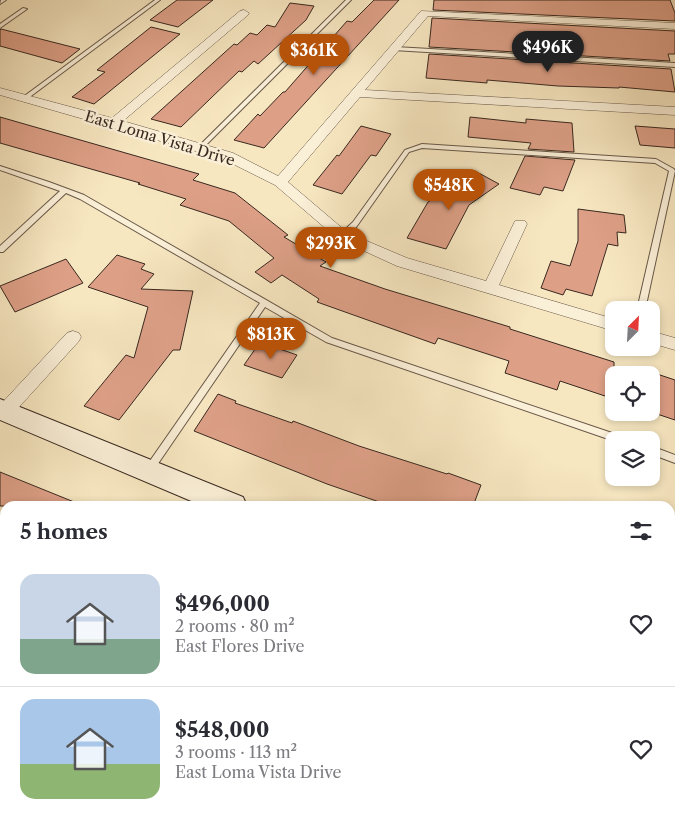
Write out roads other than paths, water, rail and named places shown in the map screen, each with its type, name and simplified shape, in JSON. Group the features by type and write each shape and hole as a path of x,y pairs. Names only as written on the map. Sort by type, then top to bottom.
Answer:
{"street":[{"path":"114,122 244,13"},
{"path":"280,182 425,13 675,26"},
{"name":"East Loma Vista Drive","path":"0,91 228,156 280,182 343,236 402,262 605,323"},
{"path":"357,93 675,111"},
{"path":"490,288 520,224"},
{"path":"73,337 2,410 221,501"},
{"path":"660,340 675,344"}],"lane":[{"path":"0,3 4,0"},
{"path":"25,98 158,0"},
{"path":"200,148 348,0"},
{"path":"0,26 25,9"},
{"path":"395,49 675,65"},
{"path":"343,236 355,224 407,152 422,146 656,160 672,170 643,301"},
{"path":"0,168 82,197 329,340 605,435"},
{"path":"0,250 65,190"},
{"path":"148,471 264,303"},
{"path":"660,453 675,458"}]}
